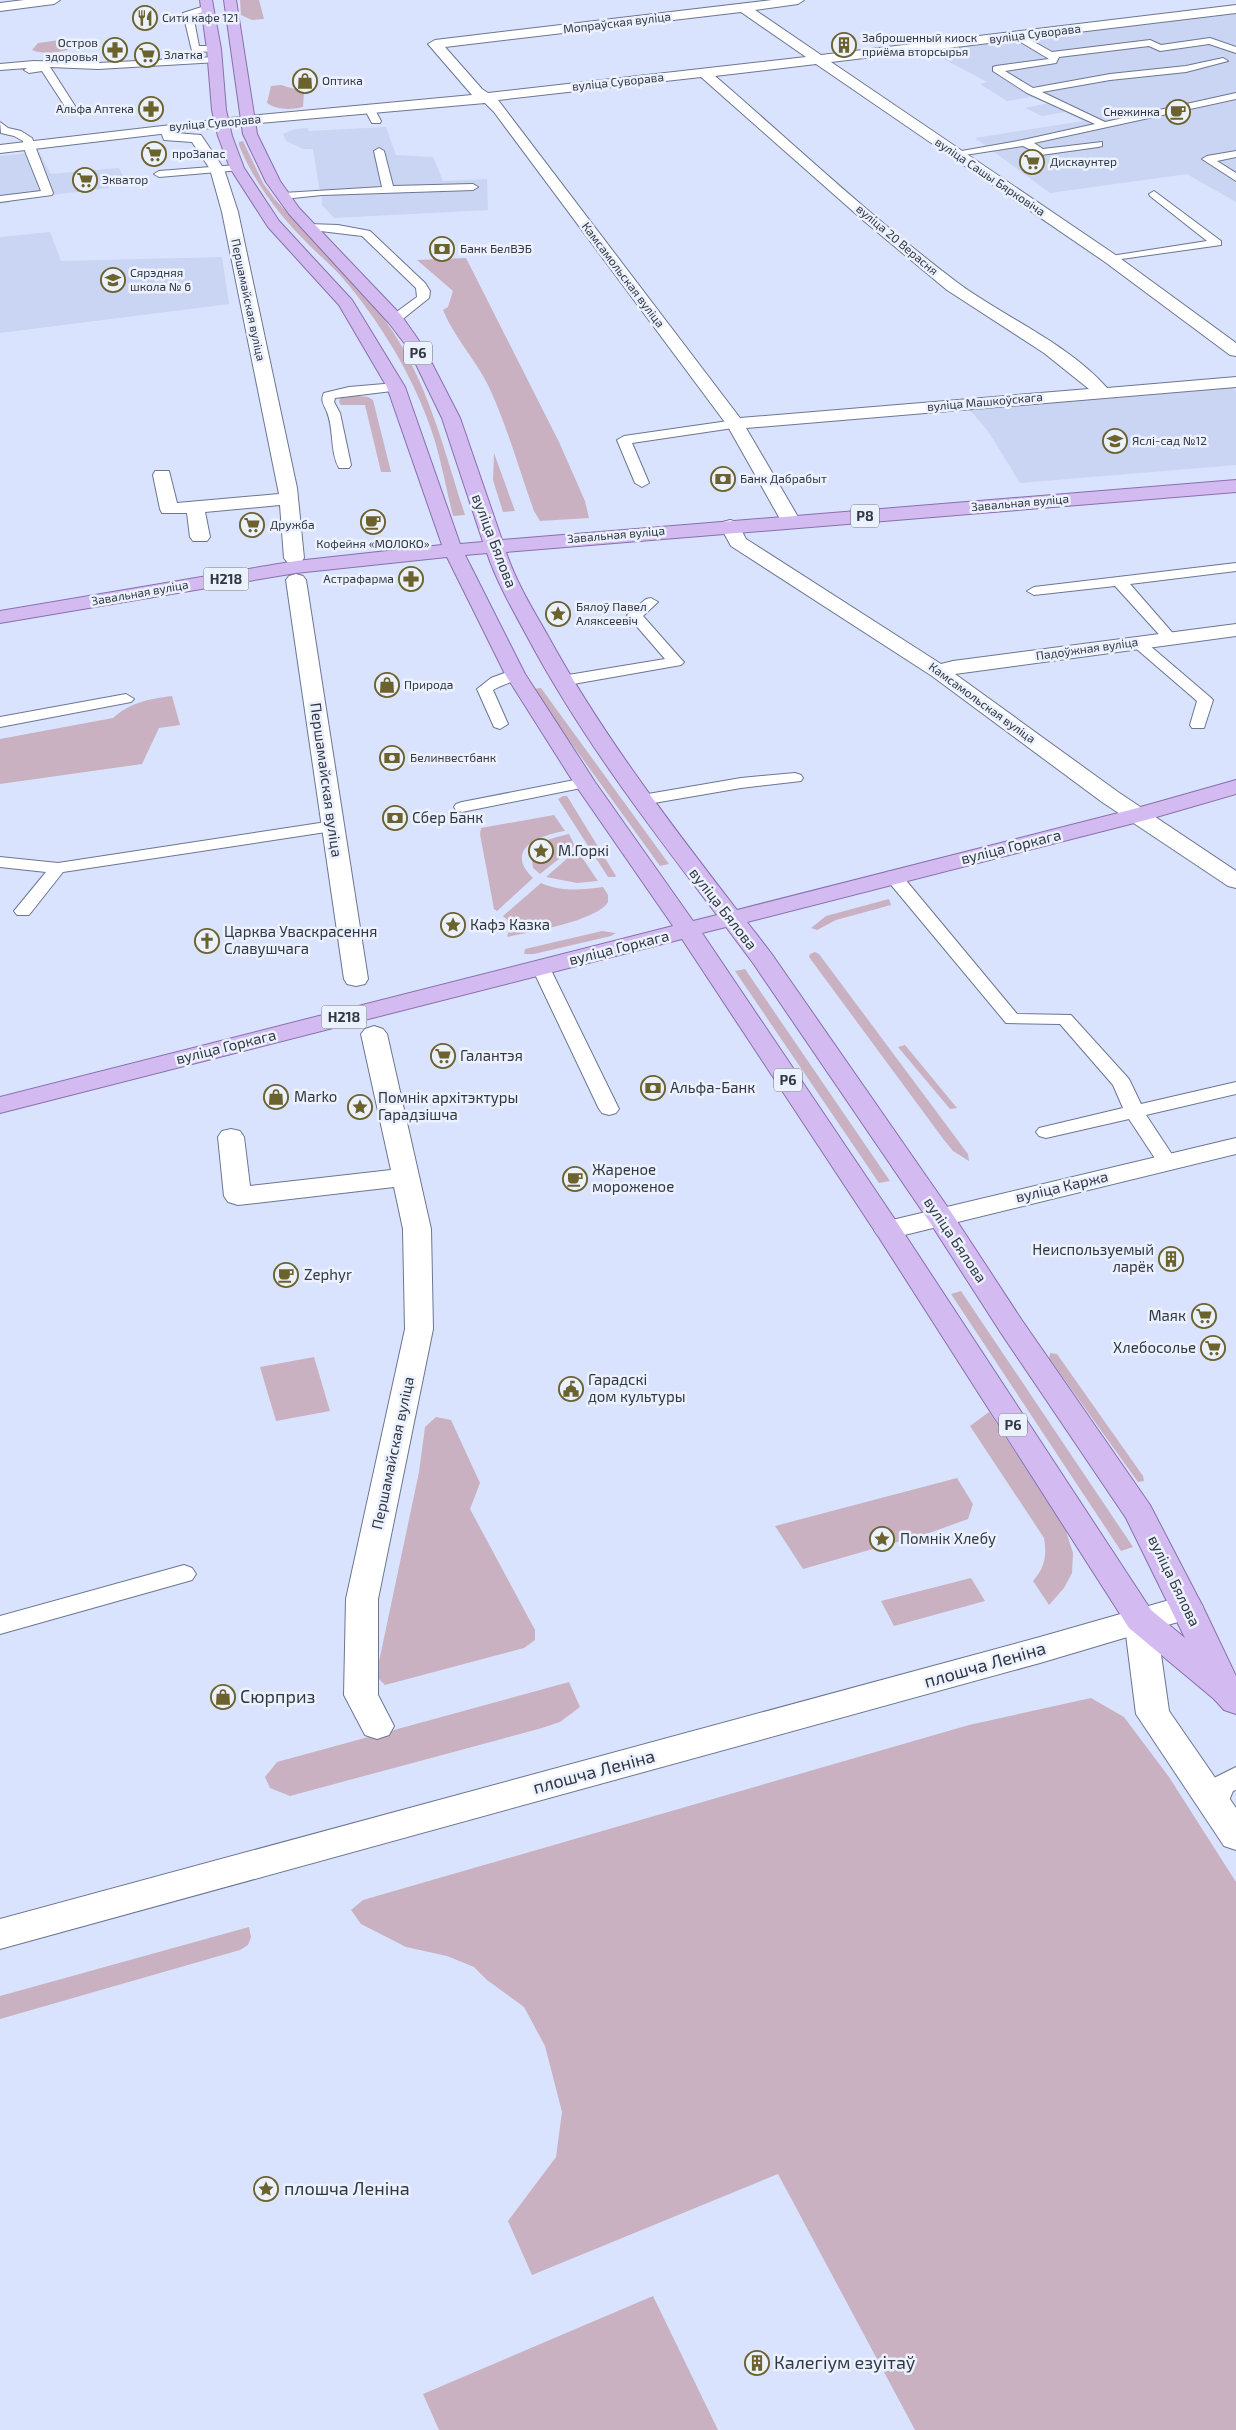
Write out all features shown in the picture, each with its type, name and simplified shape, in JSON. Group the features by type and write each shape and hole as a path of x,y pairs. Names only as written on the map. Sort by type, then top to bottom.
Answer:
{"main road":[{"name":"Р6","path":"230,0 232,24 248,120"},
{"name":"Р6","path":"207,4 221,122"},
{"name":"вуліца Бялова","path":"248,120 250,134 273,182 283,196 308,227 395,319 416,348 451,418 503,573 562,681 642,800 762,958 941,1218 1011,1326 1139,1513 1231,1695"},
{"name":"вуліца Бялова","path":"221,122 237,168 273,224 346,303 396,387 453,550 515,674 586,783 688,930 888,1230 1140,1619 1231,1695"},
{"name":"Завальная вуліца","path":"0,617 296,567 453,550 1236,486"},
{"name":"вуліца Горкага","path":"0,1105 1138,815 1236,787"}],"street":[{"path":"0,8 54,0"},
{"name":"Мопраўская вуліца","path":"435,44 798,0"},
{"name":"вуліца Сашы Бярковіча","path":"742,7 956,155 1111,259 1236,351"},
{"name":"вуліца Суворава","path":"0,149 221,122 373,115 484,96 1018,36 1236,9"},
{"name":"Камсамольская вуліца","path":"435,44 476,92 484,96 499,109 735,424 791,522"},
{"name":"вуліца 20 Верасня","path":"704,72 869,218 953,287 1050,349 1101,392"},
{"name":"Першамайская вуліца","path":"168,132 169,137 196,138 217,169 230,212 289,499 294,558"},
{"name":"вуліца Машкоўскага","path":"735,424 1236,382"},
{"path":"162,475 169,509 289,499"},
{"path":"195,507 200,537"},
{"name":"Камсамольская вуліца","path":"730,526 738,542 939,672 1138,815 1236,881"},
{"name":"Першамайская вуліца","path":"296,580 356,979"},
{"name":"Падоўжная вуліца","path":"939,672 953,667 1236,630"},
{"name":"Першамайская вуліца","path":"374,1034 416,1230 419,1329 362,1599 361,1694 377,1726"},
{"path":"231,1137 238,1196 405,1177"},
{"name":"вуліца Каржа","path":"888,1230 1236,1146"},
{"name":"плошча Леніна","path":"0,1934 1040,1650 1140,1619 1188,1607"},
{"name":"вуліца Бялова","path":"1140,1619 1154,1714 1236,1836"}],"lane":[{"path":"207,4 188,13 195,49 214,55"},
{"path":"1018,36 1056,58 1053,61 996,69 1031,90 1100,122 1101,126"},
{"path":"1051,55 1150,43 1160,48 1210,41 1236,50"},
{"path":"1184,44 1236,66"},
{"path":"0,67 34,64 98,66 214,55"},
{"path":"1031,90 1110,77 1186,69 1223,61"},
{"path":"0,73 45,68 70,106"},
{"path":"956,155 1025,143 1036,139 1236,96"},
{"path":"0,125 5,131 17,133 28,140 48,193 0,199"},
{"path":"1025,143 1041,152 1098,144"},
{"path":"379,151 388,189"},
{"path":"1236,154 1207,159 1236,178"},
{"path":"159,174 237,168"},
{"path":"283,196 322,192 473,187"},
{"path":"1111,259 1217,243 1154,194"},
{"path":"308,227 338,228 366,233 421,286 424,291 424,298 395,319"},
{"path":"344,465 334,413 328,402 329,396 350,391 396,387"},
{"path":"642,483 624,440 735,424"},
{"path":"1034,590 1236,567"},
{"path":"1119,581 1170,638"},
{"path":"562,681 676,662 634,615 651,602"},
{"path":"1137,642 1205,700 1198,725"},
{"path":"500,724 485,690 496,681 515,674"},
{"path":"0,722 126,699"},
{"path":"642,800 741,783 795,778"},
{"path":"462,807 586,783"},
{"path":"0,862 58,868 332,826"},
{"path":"23,912 58,868"},
{"path":"893,876 1012,1019 1064,1019 1122,1083 1134,1111 1150,1139 1167,1162"},
{"path":"541,968 609,1109"},
{"path":"1046,1132 1236,1088"},
{"path":"0,1625 184,1574"},
{"path":"1215,1805 1223,1785 1236,1777"}],"shaded area":[{"path":"240,0 259,0 264,19 252,20 241,15"},
{"path":"1236,11 1236,202 1187,174 1050,193 975,138 1083,121 1065,112 1042,116 1025,108 1048,103 1031,97 1007,101 980,84 987,82 925,49"},
{"path":"70,40 83,44 58,52 44,53 32,50 38,43"},
{"path":"281,85 304,92 303,107 284,109 267,103 271,86"},
{"path":"386,127 396,155 433,157 443,181 487,179 488,210 334,218 322,205 322,192 319,187 313,149 303,149 286,141 283,134 295,129 308,128 309,131"},
{"path":"243,141 263,183 274,198 365,295 394,333 420,382 440,434 465,515 453,516 432,432 405,369 381,329 354,292 340,275 299,235 269,199 245,160 239,145 239,142"},
{"path":"39,152 51,174 119,168 124,178 106,180 109,188 11,200 9,203 0,204 0,156"},
{"name":"Сярэдняя школа № 6","path":"50,232 61,261 222,257 229,304 0,333 0,237"},
{"path":"466,258 559,442 585,501 589,518 540,521 534,511 495,400 443,310 448,307 453,291 417,260"},
{"name":"Яслі-сад №12","path":"1233,388 1236,391 1236,465 1020,483 988,431 970,410"},
{"path":"349,395 368,397 373,400 391,472 381,472 365,405 341,405 339,402 340,398"},
{"path":"494,453 515,511 503,512 493,480"},
{"path":"541,688 669,864 660,866 532,689"},
{"path":"172,696 180,725 159,728 142,764 0,784 0,739 113,718 127,708 141,702"},
{"path":"567,796 615,877 608,877 558,799"},
{"path":"554,815 565,831 545,836 528,845 523,851 522,859 525,868 533,878 497,911 494,909 480,834 481,828"},
{"path":"569,834 575,846 540,874 533,868 532,860 534,853 541,844 547,840"},
{"path":"577,850 598,881 577,883 546,877"},
{"path":"541,883 564,889 603,887 608,895 608,902 591,915 577,920 507,937 511,923 503,916"},
{"path":"889,899 891,905 836,920 817,930 811,928 826,916"},
{"path":"602,931 616,933 611,936 534,954 524,954 525,949"},
{"path":"815,952 819,954 968,1154 969,1161 953,1151 944,1140 809,957 810,954"},
{"path":"745,969 890,1181 879,1183 735,971"},
{"path":"905,1045 957,1108 950,1109 898,1047"},
{"path":"961,1291 1133,1547 1121,1551 951,1294"},
{"path":"1050,1353 1057,1354 1143,1476 1144,1481 1138,1482 1049,1358"},
{"path":"314,1357 330,1411 276,1421 260,1367"},
{"path":"989,1412 1066,1531 1073,1553 1072,1573 1064,1588 1049,1605 1033,1581 1044,1561 1044,1538 970,1426"},
{"path":"436,1417 451,1420 480,1483 470,1509 535,1630 535,1640 524,1648 385,1685 376,1676 419,1472 425,1427"},
{"path":"957,1478 973,1504 968,1519 932,1532 803,1569 775,1526"},
{"path":"971,1578 985,1601 894,1626 881,1601"},
{"path":"569,1682 580,1707 560,1722 542,1728 290,1796 270,1788 265,1777 277,1762"},
{"path":"1091,1698 1124,1717 1169,1777 1236,1882 1236,2430 915,2430 778,2174 532,2275 508,2221 556,2157 562,2112 545,2046 524,2007 487,1980 474,1967 447,1956 406,1947 361,1924 351,1910 363,1900 969,1725"},
{"path":"249,1927 251,1937 248,1945 240,1950 0,2019 0,1996"},
{"path":"653,2296 718,2430 439,2430 423,2394"}],"place":[{"name":"Сити кафе 121","path":"145,18"},
{"name":"Заброшенный киоск приёма вторсырья","path":"844,45"},
{"name":"Остров здоровья","path":"115,50"},
{"name":"Златка","path":"147,55"},
{"name":"Оптика","path":"305,81"},
{"name":"Альфа Аптека","path":"151,109"},
{"name":"Снежинка","path":"1178,112"},
{"name":"проЗапас","path":"154,154"},
{"name":"Дискаунтер","path":"1032,162"},
{"name":"Экватор","path":"85,180"},
{"name":"Банк БелВЭБ","path":"442,249"},
{"name":"Сярэдняя школа № 6","path":"113,280"},
{"name":"Яслі-сад №12","path":"1115,441"},
{"name":"Банк Дабрабыт","path":"723,479"},
{"name":"Кофейня «МОЛОКО»","path":"373,522"},
{"name":"Дружба","path":"252,525"},
{"name":"Астрафарма","path":"411,579"},
{"name":"Бялоў Павел Аляксеевіч","path":"558,614"},
{"name":"Природа","path":"387,685"},
{"name":"Белинвестбанк","path":"392,758"},
{"name":"Сбер Банк","path":"395,818"},
{"name":"М.Горкі","path":"541,851"},
{"name":"Кафэ Казка","path":"453,925"},
{"name":"Царква Уваскрасення Славушчага","path":"207,941"},
{"name":"Галантэя","path":"443,1056"},
{"name":"Альфа-Банк","path":"653,1088"},
{"name":"Marko","path":"276,1097"},
{"name":"Помнік архітэктуры Гарадзішча","path":"360,1107"},
{"name":"Жареное мороженое","path":"575,1179"},
{"name":"Неиспользуемый ларёк","path":"1171,1259"},
{"name":"Zephyr","path":"286,1275"},
{"name":"Маяк","path":"1204,1316"},
{"name":"Хлебосолье","path":"1213,1348"},
{"name":"Гарадскі дом культуры","path":"571,1389"},
{"name":"Помнік Хлебу","path":"882,1539"},
{"name":"Сюрприз","path":"223,1697"},
{"name":"плошча Леніна","path":"266,2189"},
{"name":"Калегіум езуітаў","path":"757,2363"}]}
